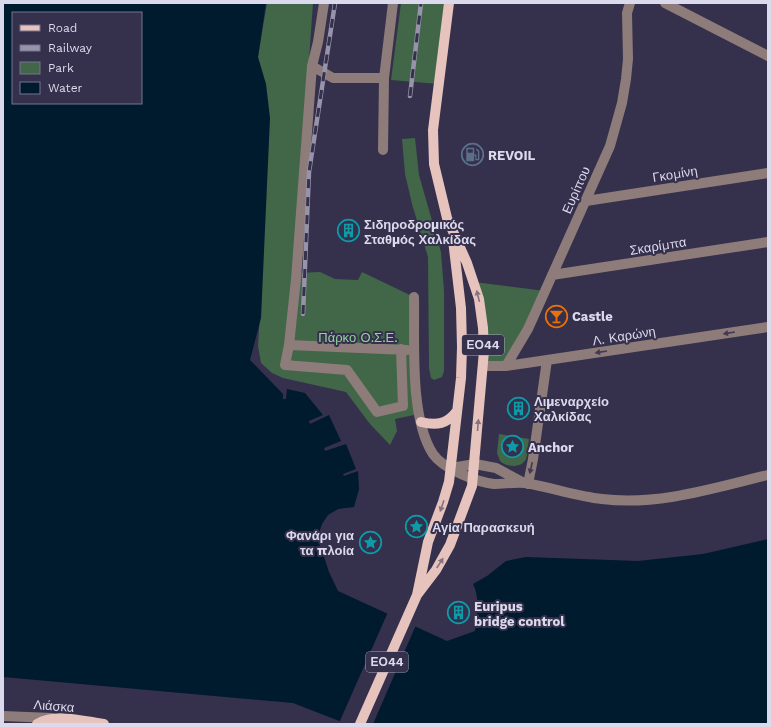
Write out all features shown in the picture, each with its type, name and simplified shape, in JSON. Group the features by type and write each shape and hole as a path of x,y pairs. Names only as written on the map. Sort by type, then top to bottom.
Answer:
{"main road":[{"name":"ΕΟ44","path":"360,724 416,598 436,570 450,545 470,494 475,464 483,366 483,328 479,300 467,263 452,231 439,189 433,148 449,3"},
{"name":"ΕΟ44","path":"416,598 428,542 443,502 451,468 458,411 461,378 462,326 452,231"},
{"path":"421,422 433,424 446,423 458,411"},
{"path":"37,724 45,720 58,718"},
{"name":"Λιάσκα","path":"58,718 81,723 104,724"}],"street":[{"path":"324,3 318,42 312,66 296,279 289,344 285,365 347,370 377,412 403,406 401,350"},
{"path":"383,150 384,78 393,3"},
{"name":"Ευρίπου","path":"506,366 528,329 610,146 622,103 628,59 629,8 624,3"},
{"path":"665,3 768,56"},
{"path":"312,66 333,78 384,78"},
{"name":"Γκομίνη","path":"586,201 768,173"},
{"name":"Σκαρίμπα","path":"552,275 768,242"},
{"path":"414,297 416,383 421,422 423,432 434,456 444,465 473,479 494,484 526,484 601,499 649,500 690,494 768,475"},
{"name":"Λ. Καρώνη","path":"483,366 506,366 768,327"},
{"path":"289,344 416,350"},
{"path":"526,484 533,459 547,360"},
{"path":"451,468 475,464 496,468 526,484"},
{"name":"Λιάσκα","path":"3,716 58,718"}],"green space":[{"name":"Πάρκο Ο.Σ.Ε.","path":"267,3 313,3 294,273 320,272 335,279 358,280 362,272 414,297 419,414 395,419 397,431 390,445 370,424 346,392 283,378 272,373 261,363 258,346 262,279 258,57"},
{"path":"401,3 449,3 439,84 391,80"},
{"path":"415,138 419,175 441,252 444,291 444,371 442,377 434,380 431,378 429,368 428,257 412,204 405,174 402,139"},
{"path":"474,282 545,291 506,366 483,366"},
{"path":"499,434 529,439 527,457 524,462 517,466 510,466 500,461 497,453"}],"water":[{"path":"3,3 266,3 258,57 266,84 270,118 261,318 250,360 283,394 283,399 286,399 287,389 305,393 323,415 309,421 310,424 329,415 341,441 324,448 325,451 346,444 356,469 343,474 344,476 358,471 359,489 354,507 338,509 328,515 322,524 319,533 320,545 329,572 338,591 447,641 475,631 477,595 473,584 487,576 506,561 526,557 638,561 703,554 768,539 768,724 347,724 293,703 3,677"}],"pier":[{"path":"388,612 416,625 373,724 339,723"}],"railway":[{"path":"303,314 309,172 335,3"},
{"path":"410,96 421,3"}],"place":[{"name":"REVOIL","path":"472,155"},
{"name":"Σιδηροδρομικός Σταθμός Χαλκίδας","path":"349,231"},
{"name":"Castle","path":"556,316"},
{"name":"Λιμεναρχείο Χαλκίδας","path":"519,408"},
{"name":"Anchor","path":"513,447"},
{"name":"Αγία Παρασκευή","path":"417,527"},
{"name":"Φανάρι για τα πλοία","path":"370,542"},
{"name":"Euripus bridge control","path":"458,613"}]}
